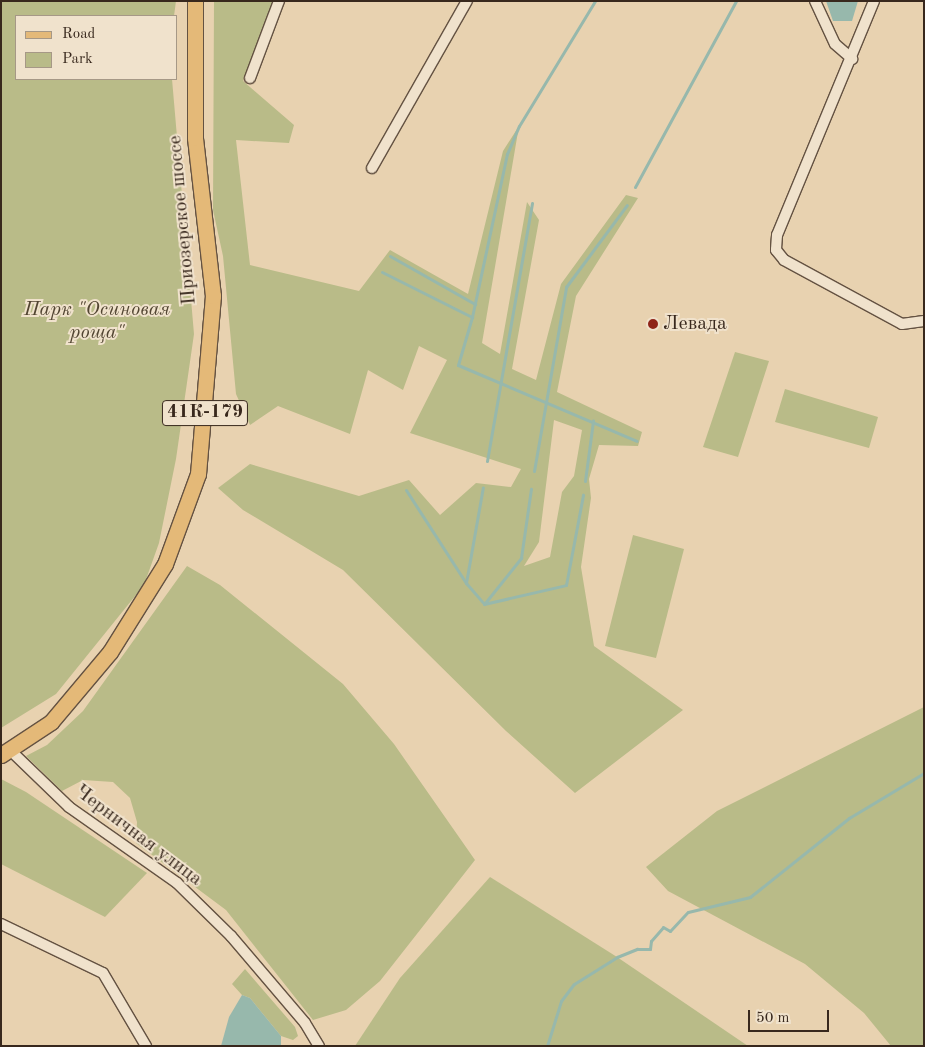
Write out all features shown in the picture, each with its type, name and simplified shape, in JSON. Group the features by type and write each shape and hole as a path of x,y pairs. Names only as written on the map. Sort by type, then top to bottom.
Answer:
{"main road":[{"name":"Приозерское шоссе","path":"5,752 57,716 110,652 165,564 198,474 213,296 195,138 195,1"}],"street":[{"path":"250,78 279,1"},
{"path":"372,168 467,1"},
{"path":"815,1 835,44 852,58"},
{"path":"874,1 852,58 777,235 776,250 784,260 902,324 924,321"},
{"name":"Черничная улица","path":"5,752 69,807 190,896 231,936 305,1023 319,1046"},
{"path":"1,924 103,972 146,1046"}],"green space":[{"name":"Парк \"Осиновая роща\"","path":"1,1 176,1 174,15 15,15 15,80 172,80 194,334 176,459 159,543 144,585 56,694 1,728"},
{"path":"214,1 274,1 243,81 294,125 289,143 236,140 250,265 359,291 390,250 468,294 503,151 519,126 482,343 500,354 527,202 539,220 512,369 536,380 561,284 626,195 638,198 576,296 557,392 642,432 638,446 599,445 589,479 591,498 581,567 594,646 683,710 575,793 506,731 343,570 243,510 218,488 250,464 359,496 409,480 440,515 476,483 511,487 521,469 410,433 447,360 419,346 403,390 368,370 350,434 278,406 250,425 236,394 223,256 213,210","holes":["554,420 582,430 574,476 562,492 550,557 524,566 539,542"]},
{"path":"735,352 769,361 738,457 703,447"},
{"path":"785,389 878,417 869,448 775,422"},
{"path":"633,535 684,549 656,658 605,646"},
{"path":"187,566 220,585 343,684 394,744 475,860 380,981 346,1010 313,1020 226,910 136,843 137,822 130,798 113,782 83,780 62,791 26,756 47,745 83,711"},
{"path":"924,707 924,1046 891,1046 864,1013 805,964 668,891 646,867 717,811"},
{"path":"1,779 26,792 147,873 105,917 1,864"},
{"path":"490,877 617,957 748,1046 355,1046 400,978"},
{"path":"245,969 295,1027 298,1036 293,1040 281,1036 250,998 242,995 232,984"}],"water":[{"path":"826,1 858,1 852,21 833,21"},
{"path":"242,995 250,998 281,1036 281,1046 221,1046 229,1017"}],"waterway":[{"path":"472,317 507,154 519,126 595,1"},
{"path":"635,187 736,1"},
{"path":"487,461 532,203"},
{"path":"534,471 566,287 627,205"},
{"path":"390,256 475,304"},
{"path":"382,272 472,317 458,365 637,441"},
{"path":"585,481 593,421"},
{"path":"466,583 483,487"},
{"path":"485,603 521,558 531,489"},
{"path":"406,490 466,583 484,604 566,585 583,495"},
{"path":"547,1046 561,1001 574,984 617,957 637,949 650,949 651,941 663,927 670,931 688,912 750,897 849,818 924,773"}],"place":[{"name":"Левада","path":"653,324"}]}
